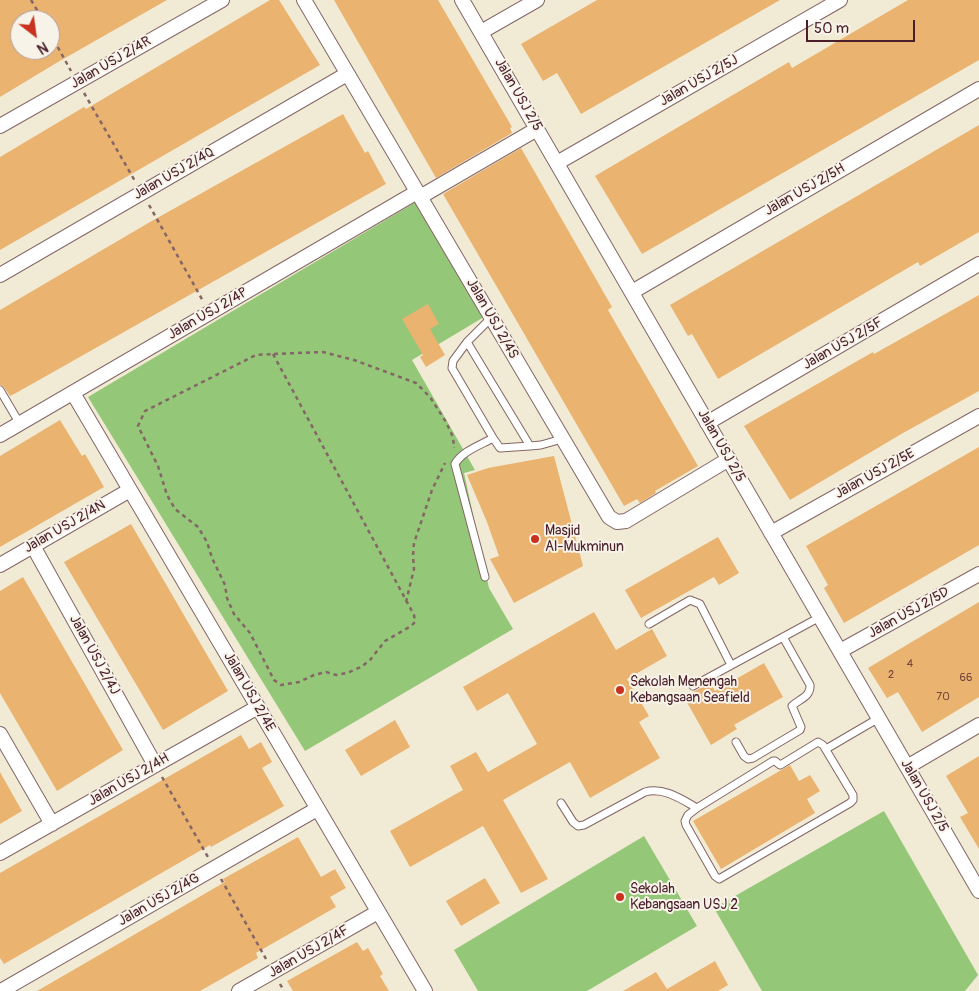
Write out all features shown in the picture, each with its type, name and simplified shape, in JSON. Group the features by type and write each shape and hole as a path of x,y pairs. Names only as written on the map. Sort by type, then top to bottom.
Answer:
{"street":[{"name":"Jalan USJ 2/4R","path":"0,126 222,0"},
{"name":"Jalan USJ 2/4S","path":"304,0 608,517 617,522 626,521 729,459"},
{"name":"Jalan USJ 2/5","path":"462,0 907,767 977,882"},
{"path":"481,32 537,0"},
{"name":"Jalan USJ 2/5J","path":"557,163 840,0"},
{"name":"Jalan USJ 2/4Q","path":"0,274 347,74"},
{"name":"Jalan USJ 2/5H","path":"632,292 979,88"},
{"name":"Jalan USJ 2/4P","path":"0,436 210,313 537,129"},
{"name":"Jalan USJ 2/5F","path":"707,423 979,264"},
{"name":"Jalan USJ 2/4E","path":"74,393 424,991"},
{"name":"Jalan USJ 2/5E","path":"771,533 979,416"},
{"name":"Jalan USJ 2/4N","path":"0,565 130,490"},
{"name":"Jalan USJ 2/4J","path":"33,546 156,765"},
{"name":"Jalan USJ 2/5D","path":"840,651 979,574"},
{"name":"Jalan USJ 2/4H","path":"0,853 258,707"},
{"path":"907,767 979,725"},
{"path":"0,734 52,824"},
{"name":"Jalan USJ 2/4G","path":"1,991 318,808"},
{"name":"Jalan USJ 2/4F","path":"239,991 378,912"}],"lane":[{"path":"492,318 468,342 453,361 452,368 500,448 541,445 562,439"},
{"path":"468,342 530,446"},
{"path":"0,390 20,424"},
{"path":"485,577 455,464 464,454 493,438"},
{"path":"649,624 690,600 694,601 700,604 732,665"},
{"path":"692,686 820,617"},
{"path":"736,742 744,756 753,758 800,730 801,727 792,706 808,695 810,685 783,637"},
{"path":"826,749 879,718"},
{"path":"818,742 821,742 826,749 852,792 853,800 719,879 715,876 686,825 685,821 688,815 697,808 773,761 780,765 818,742"},
{"path":"561,803 573,822 578,826 584,825 645,792 655,789 697,808"}],"path":[{"path":"60,50 210,313"},
{"path":"273,354 414,616 414,622 410,626 385,640 370,660 361,668 336,675 326,672 299,682 281,685 274,680 250,633 234,614 227,598 225,584 212,558 208,542 198,527 175,508 167,495 158,466 138,426 145,410 256,355 273,354 323,352 354,360 416,383 430,397 446,422 453,437 454,449 451,455"},
{"path":"406,602 414,569 414,543 437,476 447,460"}],"green space":[{"path":"416,202 484,317 412,360 475,470 464,473 489,588 513,629 305,751 88,397"},
{"path":"884,811 978,975 965,991 762,991 714,908"},
{"name":"Sekolah Kebangsaan USJ 2","path":"644,836 697,926 587,991 478,991 454,950"}],"building":[{"path":"0,0 167,0 0,97"},
{"path":"270,0 279,0 320,65 0,250 0,157 84,107 86,109"},
{"path":"334,0 438,0 512,127 510,128 512,133 436,178"},
{"path":"597,0 780,0 581,114 557,73 543,81 521,44"},
{"path":"908,0 979,0 979,60 642,254 595,176 789,62 792,68"},
{"path":"343,114 365,153 368,151 386,184 16,393 10,396 4,387 0,385 0,310 150,222"},
{"path":"979,125 979,232 920,266 918,262 718,379 692,334 688,336 670,305"},
{"path":"521,148 612,307 608,310 698,466 655,491 656,493 640,503 637,499 624,506 443,194"},
{"path":"979,295 979,391 903,433 790,500 744,426 873,352 874,354"},
{"path":"428,304 439,324 430,329 445,355 426,367 420,357 423,355 402,319"},
{"path":"60,420 82,456 85,454 104,487 0,547 0,456"},
{"path":"979,447 979,545 844,623 824,588 828,585 806,546"},
{"name":"Masjid Al-Mukminun","path":"554,456 583,566 514,603 490,559 499,556 467,475 488,468"},
{"path":"131,524 228,691 163,730 64,562"},
{"path":"718,537 739,573 719,585 714,577 641,618 625,590"},
{"path":"23,577 123,750 57,791 0,693 0,591"},
{"path":"979,602 979,697 922,732 898,692 887,698 868,668"},
{"path":"594,612 616,650 652,629 667,656 627,679 649,716 639,722 660,758 590,798 570,762 503,800 548,879 521,893 483,826 410,867 390,831 463,790 450,766 476,752 488,772 537,744 508,693 477,711 463,687"},
{"path":"764,663 783,697 734,725 737,729 711,745 684,697 710,683 715,691"},
{"path":"395,720 410,747 361,776 345,750"},
{"path":"241,735 249,749 261,742 272,762 262,768 284,806 211,847 210,845 4,964 0,958 0,873"},
{"path":"979,756 979,849 960,817 968,813 946,776"},
{"path":"790,765 799,781 810,775 820,791 807,799 815,813 721,869 693,821"},
{"path":"0,772 22,811 0,824"},
{"path":"298,837 321,877 335,869 346,888 330,897 336,907 256,953 258,958 200,991 37,991 225,882 223,879"},
{"path":"485,878 500,903 461,926 446,901"},
{"path":"357,942 363,951 368,948 383,974 380,976 389,991 293,991 287,981"},
{"path":"715,961 728,985 718,991 623,991 656,972 667,989"}],"place":[{"name":"Masjid Al-Mukminun","path":"535,539"},
{"name":"Sekolah Menengah Kebangsaan Seafield","path":"620,690"},
{"name":"Sekolah Kebangsaan USJ 2","path":"620,897"}]}
